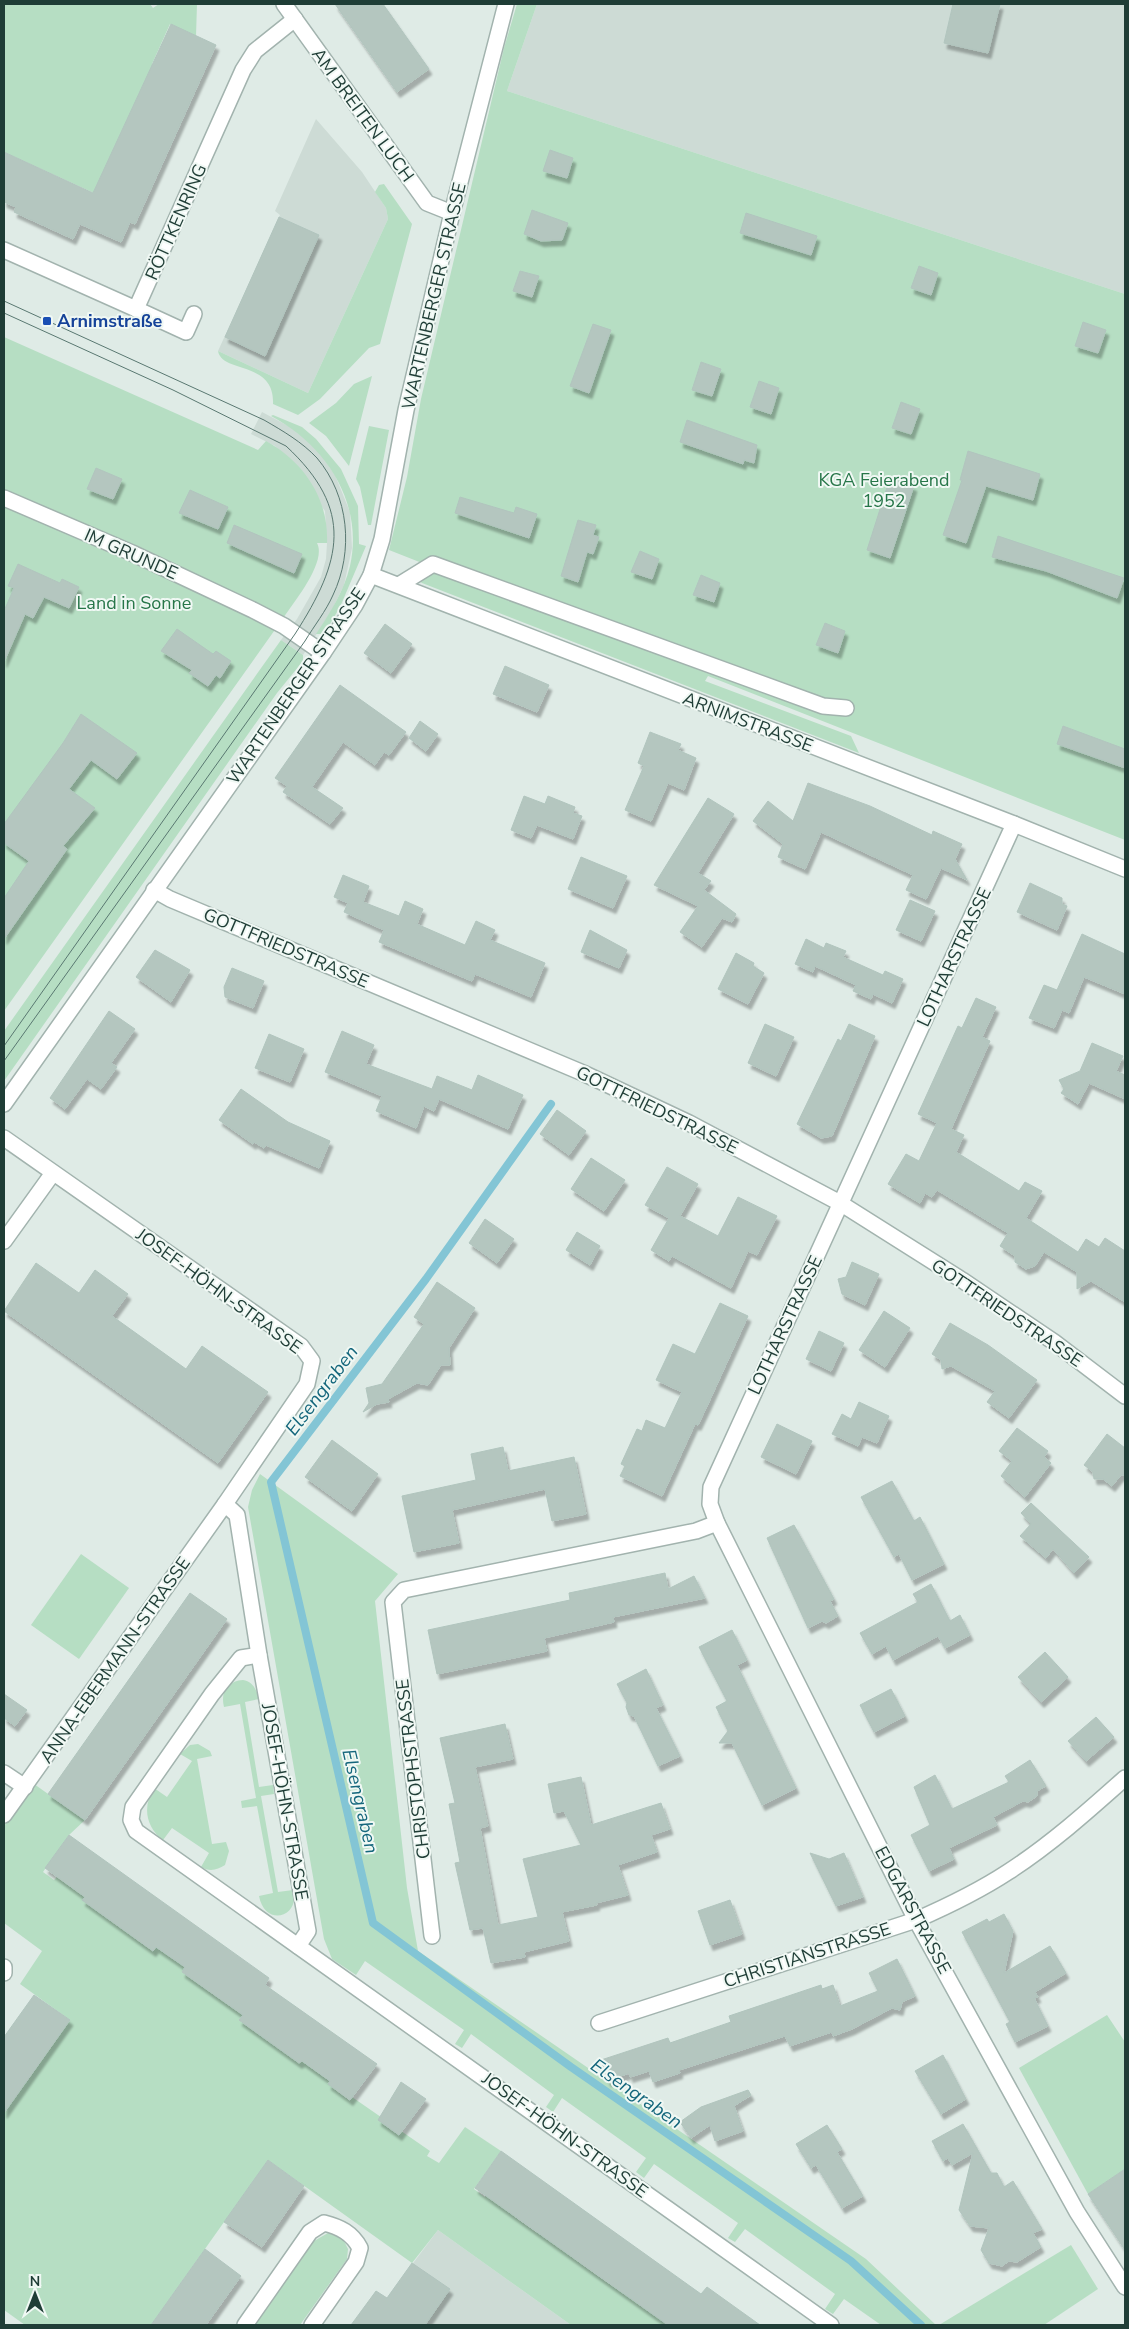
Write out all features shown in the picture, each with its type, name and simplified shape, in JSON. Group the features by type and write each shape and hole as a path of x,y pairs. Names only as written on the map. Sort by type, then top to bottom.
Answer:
{"street":[{"name":"AM BREITEN LUCH","path":"284,4 426,202 452,213"},
{"name":"WARTENBERGER STRASSE","path":"4,1104 323,653 355,605 371,575 382,539 400,439 452,213 506,4"},
{"name":"RÖTTKENRING","path":"136,309 243,70 255,51 295,19"},
{"path":"4,250 186,332 194,314"},
{"name":"IM GRUNDE","path":"4,498 132,553 284,626 323,653"},
{"path":"399,585 433,564 823,706 846,708"},
{"name":"ARNIMSTRASSE","path":"371,575 1014,824 1125,869"},
{"name":"LOTHARSTRASSE","path":"717,1523 710,1504 711,1487 1014,824"},
{"name":"GOTTFRIEDSTRASSE","path":"154,890 170,899 583,1074 690,1123 840,1203 1039,1331 1125,1396"},
{"name":"JOSEF-HÖHN-STRASSE","path":"4,1138 301,1346 312,1361 307,1384 225,1504 237,1515 259,1655 308,1931 298,1946"},
{"path":"4,1241 53,1173"},
{"name":"ANNA-EBERMANN-STRASSE","path":"4,1815 225,1504"},
{"name":"CHRISTOPHSTRASSE","path":"432,1936 393,1602 404,1590 696,1531 717,1523"},
{"name":"EDGARSTRASSE","path":"717,1523 916,1920 1077,2212 1125,2287"},
{"name":"JOSEF-HÖHN-STRASSE","path":"259,1655 241,1658 212,1694 133,1808 131,1820 136,1830 831,2325"},
{"path":"4,1773 25,1787"},
{"name":"CHRISTIANSTRASSE","path":"599,2022 916,1920 962,1899 1009,1872 1065,1830 1125,1778"},
{"path":"4,1966 4,1973"},
{"path":"245,2325 310,2232 324,2223 339,2227 356,2240 360,2248 356,2262 312,2325"}],"shaded area":[{"path":"537,4 1125,4 1125,294 507,91"},
{"path":"316,119 362,172 386,208 388,219 308,393 218,351 280,215 275,211"},
{"path":"262,412 292,428 317,449 335,475 350,512 352,548 344,585 332,610 303,655 281,640 297,619 321,577 326,559 327,543 325,511 275,446 251,434"},
{"path":"438,2230 571,2325 352,2325 376,2291 387,2298"}],"green space":[{"path":"4,4 150,4 153,8 159,4 197,4 196,36 170,24 152,64 156,66 94,193 4,152"},
{"name":"KGA Feierabend 1952","path":"517,4 537,4 507,91 1125,294 1125,840 708,676 705,681 851,736 859,753 422,583 419,581 428,572 455,576 389,550 407,477 421,399 504,48"},
{"path":"384,184 412,224 380,344 369,348 320,399 298,415 273,404 271,390 266,380 258,374 229,363 222,358 218,351 308,393 388,219 386,208 375,192 379,185"},
{"name":"Land in Sonne","path":"4,337 258,450 266,441 292,460 312,483 324,511 327,543 317,543 319,551 317,560 308,582 4,1011"},
{"path":"372,376 349,466 326,436 309,423 336,403 354,384"},
{"path":"273,415 302,427 316,439 341,469 358,506 359,544 366,546 340,607 324,634 316,634 340,593 350,566 353,543 351,520 346,498 324,460 309,443 291,428 271,416"},
{"path":"369,426 389,430 371,525 368,525 360,487 356,479"},
{"path":"281,640 303,655 303,661 277,693 4,1081 4,1031"},
{"path":"260,1474 398,1574 375,1601 407,1888 418,1951 866,2259 936,2325 881,2325 844,2299 833,2314 825,2309 835,2294 745,2229 735,2242 728,2238 738,2223 654,2164 644,2178 636,2172 646,2158 562,2098 553,2112 546,2107 554,2095 471,2034 462,2048 455,2044 464,2030 365,1961 356,1975 332,1959 324,1939 248,1507 252,1490"},
{"path":"81,1554 129,1588 79,1659 31,1625"},
{"path":"243,1680 252,1684 259,1699 245,1702 259,1787 273,1785 274,1794 261,1796 278,1892 293,1890 294,1899 292,1907 281,1915 268,1912 259,1896 273,1893 257,1806 242,1808 241,1801 256,1798 240,1704 224,1707 223,1702 226,1688 233,1683"},
{"path":"198,1744 210,1751 212,1756 197,1759 212,1844 226,1842 229,1851 225,1865 213,1870 201,1867 209,1853 172,1828 163,1840 157,1835 150,1823 147,1809 150,1795 154,1788 167,1797 192,1761 180,1754 190,1745"},
{"path":"34,1784 85,1820 69,1835 43,1872 54,1880 57,1877 85,1897 83,1900 153,1951 156,1947 185,1967 182,1972 243,2015 239,2020 250,2028 253,2026 299,2063 302,2061 330,2081 329,2084 349,2100 352,2097 430,2151 427,2156 439,2163 465,2127 501,2151 474,2189 485,2197 488,2193 517,2213 515,2217 536,2232 539,2229 600,2278 667,2319 664,2323 668,2325 571,2325 438,2230 412,2263 268,2160 151,2325 25,2325 4,2310 4,2113 6,2110 4,2107 24,2079 27,2081 70,2020 20,1984 42,1951 4,1923 4,1826"},
{"path":"1107,2015 1125,2042 1125,2169 1088,2194 1019,2068"},
{"path":"328,2233 343,2239 348,2249 347,2259 300,2325 255,2325 314,2241"},
{"path":"1071,2245 1098,2289 1044,2325 939,2325"}],"building":[{"path":"335,4 383,4 429,69 397,92"},
{"path":"953,4 1000,4 988,53 944,43"},
{"path":"171,24 216,45 135,224 130,222 121,242 80,224 73,239 14,212 16,207 4,202 4,152 93,193"},
{"path":"550,150 573,158 567,178 543,171"},
{"path":"532,210 568,223 562,240 541,241 524,234"},
{"path":"746,213 817,236 811,255 740,233"},
{"path":"279,217 319,235 265,356 225,337"},
{"path":"919,266 938,273 931,295 911,288"},
{"path":"520,271 539,276 532,297 513,291"},
{"path":"1083,322 1106,330 1098,353 1075,346"},
{"path":"593,324 611,330 589,393 570,386"},
{"path":"701,362 721,369 712,396 692,390"},
{"path":"759,381 779,388 771,414 750,407"},
{"path":"901,402 920,409 911,434 892,428"},
{"path":"687,420 757,445 754,463 744,460 743,464 680,442"},
{"path":"968,451 1040,474 1033,500 986,486 966,543 943,535 962,480 960,480"},
{"path":"96,468 122,479 113,499 87,489"},
{"path":"890,478 914,486 890,558 867,550"},
{"path":"190,490 228,507 218,529 179,513"},
{"path":"460,497 514,513 516,507 537,514 529,538 455,513"},
{"path":"578,520 596,525 593,535 599,537 593,554 587,552 578,582 561,576"},
{"path":"234,525 302,554 294,573 227,543"},
{"path":"998,536 1124,578 1117,598 1046,571 992,557"},
{"path":"640,551 659,559 652,579 631,572"},
{"path":"18,564 60,583 62,579 79,587 69,608 44,597 33,618 25,614 4,662 4,611 14,588 8,586"},
{"path":"701,575 720,583 714,602 693,595"},
{"path":"825,623 845,631 838,653 816,645"},
{"path":"385,624 412,644 391,673 364,653"},
{"path":"177,629 213,654 216,651 231,661 220,678 216,675 208,686 189,673 192,670 161,651"},
{"path":"505,666 549,685 537,712 493,694"},
{"path":"340,685 406,732 389,755 384,752 375,765 343,742 312,787 343,808 330,824 283,792 287,786 275,778"},
{"path":"81,714 137,753 117,779 91,760 69,789 95,808 63,846 67,849 4,939 4,898 29,861 4,843 4,824 63,743"},
{"path":"420,721 438,734 426,751 409,738"},
{"path":"1063,726 1125,749 1125,768 1057,744"},
{"path":"650,732 681,744 678,750 696,758 684,790 668,783 651,821 625,810 644,766 638,763"},
{"path":"808,783 870,806 932,835 933,831 962,844 955,859 967,880 941,868 926,899 906,890 913,875 821,832 805,869 778,857 783,844 753,821 768,801 793,821"},
{"path":"524,796 545,804 548,796 575,807 573,813 582,816 573,839 537,825 531,838 511,830"},
{"path":"708,798 734,814 698,873 711,881 704,890 736,914 732,922 722,918 702,947 680,932 698,906 654,885"},
{"path":"581,857 627,876 613,908 568,889"},
{"path":"343,875 369,886 363,902 399,916 405,901 423,909 417,924 465,945 476,921 495,930 490,940 545,963 531,997 475,974 472,981 379,942 384,930 344,912 348,903 334,897"},
{"path":"1030,883 1062,898 1062,904 1067,906 1057,930 1017,912"},
{"path":"910,900 935,911 921,941 896,930"},
{"path":"590,930 627,950 619,968 581,952"},
{"path":"1082,934 1125,954 1125,994 1084,977 1069,1013 1062,1010 1054,1028 1029,1018 1044,985 1057,990"},
{"path":"806,939 824,948 826,943 846,951 843,957 883,975 885,971 903,979 892,1003 873,994 871,999 853,991 856,985 815,966 813,972 795,964"},
{"path":"155,950 190,970 171,1002 136,977"},
{"path":"736,953 754,963 753,966 764,973 748,1004 718,989"},
{"path":"232,968 264,981 253,1008 225,997 224,987"},
{"path":"976,998 996,1007 982,1037 990,1041 951,1129 964,1135 956,1152 1019,1191 1025,1182 1042,1191 1026,1218 1078,1252 1086,1239 1099,1247 1105,1238 1125,1251 1125,1302 1091,1281 1077,1289 1077,1272 1044,1252 1035,1266 1026,1269 1015,1262 1015,1256 1000,1246 1008,1233 937,1190 932,1197 925,1193 920,1203 888,1184 906,1154 919,1161 937,1123 918,1114 958,1026 962,1028"},
{"path":"109,1011 135,1029 111,1063 117,1067 101,1089 87,1079 65,1109 50,1098"},
{"path":"765,1024 794,1037 776,1076 748,1063"},
{"path":"849,1024 875,1036 832,1136 821,1138 797,1124 838,1039 841,1041"},
{"path":"342,1031 374,1045 366,1064 432,1089 437,1076 472,1090 478,1075 523,1095 508,1129 439,1099 434,1111 424,1106 416,1128 376,1111 382,1096 325,1072"},
{"path":"269,1034 304,1049 290,1082 255,1068"},
{"path":"1092,1043 1123,1056 1116,1071 1125,1075 1125,1099 1089,1083 1078,1104 1061,1093 1064,1089 1059,1080 1080,1071"},
{"path":"241,1089 288,1122 330,1141 319,1168 266,1145 264,1148 254,1142 253,1144 219,1120"},
{"path":"557,1110 586,1131 569,1155 540,1134"},
{"path":"591,1158 625,1180 604,1211 571,1189"},
{"path":"667,1167 698,1184 680,1216 718,1236 738,1197 777,1216 757,1255 748,1251 731,1288 672,1256 669,1261 651,1250 669,1218 645,1205"},
{"path":"485,1219 514,1239 497,1263 469,1243"},
{"path":"577,1232 600,1246 590,1265 566,1250"},
{"path":"852,1262 879,1274 865,1305 842,1294 838,1279 846,1277"},
{"path":"36,1263 79,1293 95,1270 128,1294 112,1316 186,1369 202,1346 268,1392 218,1463 4,1311"},
{"path":"437,1282 475,1308 449,1348 450,1365 441,1365 428,1385 417,1383 388,1399 389,1402 377,1404 363,1412 369,1403 366,1388 382,1384 424,1324 414,1317"},
{"path":"720,1303 748,1316 698,1425 695,1424 662,1496 620,1476 625,1466 621,1464 637,1429 642,1431 646,1420 665,1428 682,1392 656,1380 673,1344 695,1354"},
{"path":"884,1311 910,1328 885,1367 859,1350"},
{"path":"950,1323 988,1345 1037,1380 1009,1418 987,1402 995,1391 951,1366 942,1369 941,1360 932,1354"},
{"path":"819,1331 844,1343 831,1371 806,1359"},
{"path":"859,1402 889,1416 877,1443 862,1437 858,1446 832,1434 842,1414 851,1419"},
{"path":"777,1424 812,1441 796,1474 761,1457"},
{"path":"1017,1428 1048,1451 1044,1457 1051,1463 1025,1497 1001,1476 1012,1461 999,1451"},
{"path":"1107,1434 1125,1448 1125,1475 1121,1475 1112,1486 1103,1479 1094,1479 1093,1472 1084,1465"},
{"path":"332,1440 378,1474 352,1511 305,1477"},
{"path":"503,1447 508,1471 574,1457 586,1514 552,1521 545,1489 452,1510 459,1543 414,1552 402,1496 476,1480 471,1454"},
{"path":"892,1481 914,1521 920,1517 944,1564 912,1580 899,1554 894,1557 861,1497"},
{"path":"1031,1503 1089,1557 1074,1573 1053,1549 1046,1558 1020,1536 1031,1524 1021,1513"},
{"path":"794,1525 834,1599 830,1601 838,1616 826,1623 822,1621 808,1628 767,1538"},
{"path":"665,1573 668,1589 694,1576 705,1598 613,1617 614,1622 544,1638 547,1651 437,1674 428,1630 570,1600 569,1593"},
{"path":"931,1584 950,1621 960,1615 970,1635 945,1648 938,1636 893,1660 886,1646 872,1654 860,1633 918,1602 913,1594"},
{"path":"190,1593 227,1619 85,1820 48,1794"},
{"path":"732,1630 747,1660 737,1665 796,1788 762,1805 732,1743 719,1743 728,1731 716,1707 727,1701 699,1647"},
{"path":"1045,1652 1068,1677 1041,1702 1018,1677"},
{"path":"646,1669 663,1705 656,1708 680,1756 658,1766 634,1716 629,1715 626,1707 627,1703 617,1684"},
{"path":"891,1689 905,1716 874,1732 860,1705"},
{"path":"4,1694 27,1710 15,1726 4,1718"},
{"path":"1096,1717 1114,1737 1086,1761 1068,1741"},
{"path":"505,1724 513,1759 475,1767 488,1826 480,1828 498,1925 538,1917 523,1859 581,1845 564,1811 554,1813 548,1784 581,1777 591,1825 661,1803 670,1829 651,1835 657,1852 618,1865 628,1895 596,1903 597,1905 562,1912 569,1941 524,1952 525,1957 491,1963 483,1928 470,1930 455,1863 460,1862 449,1804 455,1803 440,1738"},
{"path":"1030,1760 1046,1786 1037,1791 1037,1796 1028,1802 1023,1801 993,1817 997,1825 949,1848 954,1859 929,1871 911,1835 930,1825 914,1787 935,1775 952,1809 1009,1782 1005,1776"},
{"path":"69,1835 269,1978 265,1985 377,2064 350,2100 328,2084 330,2081 302,2061 299,2063 239,2020 243,2015 182,1972 185,1967 156,1947 153,1951 82,1900 85,1897 45,1868"},
{"path":"810,1853 829,1859 844,1853 863,1897 836,1906"},
{"path":"730,1900 742,1934 710,1945 698,1911"},
{"path":"1004,1914 1013,1931 1004,1973 1050,1946 1066,1973 1035,1992 1038,1997 1034,1998 1048,2026 1015,2042 1006,2024 1010,2022 962,1932 987,1919 989,1922"},
{"path":"897,1959 915,1996 902,2002 900,2010 892,2008 852,2029 833,2036 832,2032 790,2046 785,2036 679,2070 680,2073 653,2082 649,2071 630,2077 629,2073 608,2081 601,2060 668,2038 670,2043 731,2022 729,2016 821,1985 822,1989 833,1985 840,2006 878,1991 869,1973"},
{"path":"34,1995 70,2020 4,2113 4,2037"},
{"path":"943,2055 966,2099 941,2114 915,2071"},
{"path":"401,2082 426,2099 399,2135 378,2120"},
{"path":"748,2090 751,2095 734,2106 743,2131 715,2141 710,2125 691,2138 680,2122 701,2107"},
{"path":"963,2124 991,2173 997,2173 1004,2187 1013,2181 1042,2229 1033,2233 1041,2247 1017,2262 1009,2261 1002,2266 989,2263 981,2250 989,2228 970,2226 959,2210 973,2153 952,2165 948,2158 943,2161 932,2141"},
{"path":"827,2125 842,2149 837,2152 863,2196 842,2208 816,2165 811,2168 796,2144"},
{"path":"501,2151 701,2294 707,2287 760,2325 668,2325 475,2188"},
{"path":"268,2160 304,2186 262,2247 224,2222"},
{"path":"1125,2169 1125,2250 1088,2194"},
{"path":"205,2249 241,2276 206,2325 151,2325"},
{"path":"412,2263 450,2289 425,2325 351,2325 376,2291 387,2298"}],"waterway":[{"name":"Elsengraben","path":"551,1104 426,1279 271,1482 373,1923 571,2067 851,2261 921,2325"}],"tram line":[{"path":"4,301 264,420 292,437 317,458 328,473 342,506 346,542 340,578 333,595 305,641 4,1061"},
{"path":"4,313 173,390 286,446 308,469 323,492 332,514 334,537 331,559 323,583 311,608 295,634 4,1046"}],"place":[{"name":"Arnimstraße","path":"47,321"}]}
